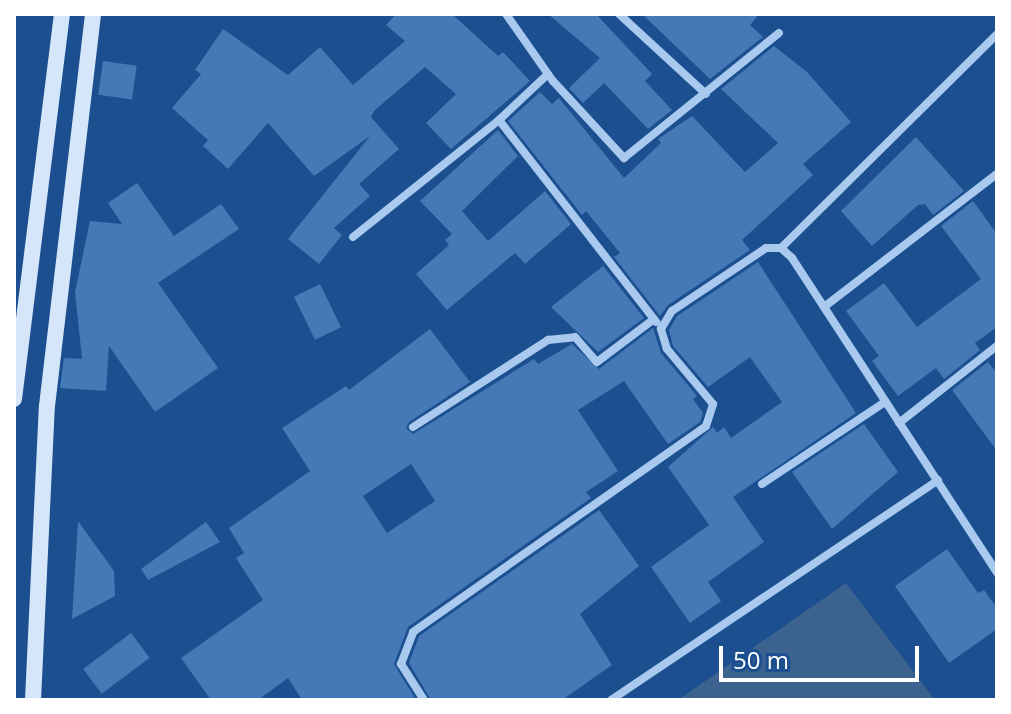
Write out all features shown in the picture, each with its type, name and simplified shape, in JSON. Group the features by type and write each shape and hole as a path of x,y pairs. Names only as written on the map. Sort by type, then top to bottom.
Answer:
{"main road":[{"path":"14,399 62,14"},
{"path":"33,700 47,406 93,14"}],"street":[{"path":"506,14 548,74 624,158 779,33"},
{"path":"619,14 706,94"},
{"path":"661,329 672,311 766,248 781,248 997,34"},
{"path":"353,237 499,120 548,74"},
{"path":"424,700 401,664 413,632 706,426 713,404 667,349 661,329 654,319 499,120"},
{"path":"824,307 997,174"},
{"path":"781,248 824,307 997,573"},
{"path":"413,427 548,340 575,337 597,362 654,319"},
{"path":"899,423 997,346"},
{"path":"762,484 885,402"},
{"path":"611,700 938,480"}],"water":[{"path":"846,583 935,700 678,700"}],"building":[{"path":"396,14 452,14 498,56 503,52 530,81 451,149 426,123 456,94 425,67 374,111 371,117 399,149 359,184 370,196 334,228 342,235 319,264 288,239 370,136 314,176 268,123 228,169 203,146 208,140 172,108 201,74 195,70 223,29 288,75 320,47 353,85 405,41 386,25"},
{"path":"548,14 596,14 652,74 645,81 672,110 648,129 604,83 583,103 569,88 600,58"},
{"path":"642,14 759,14 750,25 763,37 710,79"},
{"path":"774,46 807,72 851,122 803,164 813,175 742,240 750,250 668,305 660,316 614,257 620,253 586,211 582,215 508,121 540,92 552,104 559,98 624,178 661,143 658,139 692,116 745,172 778,143 721,89"},
{"path":"103,61 137,66 132,99 98,95"},
{"path":"498,130 518,156 462,211 488,241 545,191 571,224 525,264 515,253 447,310 416,274 449,245 445,240 452,234 420,201"},
{"path":"916,137 964,191 933,215 925,204 918,205 872,246 841,211"},
{"path":"137,183 174,236 221,204 239,229 158,283 218,368 155,412 109,346 106,391 60,388 64,358 82,359 75,292 90,221 122,224 108,203"},
{"path":"973,201 997,234 997,327 975,343 980,350 944,379 936,368 898,396 872,361 879,356 846,311 884,283 917,327 981,279 941,226"},
{"path":"758,262 856,413 733,497 764,542 708,582 721,601 690,623 651,567 709,525 668,467 713,427 717,433 724,427 731,438 782,402 750,357 708,387 673,346 669,330 677,316"},
{"path":"603,266 644,318 598,352 551,307"},
{"path":"320,284 341,327 315,340 294,297"},
{"path":"653,328 661,353 697,396 693,399 703,413 700,422 668,444 624,381 578,410 618,471 586,492 591,498 408,627 394,664 416,700 302,700 288,678 258,700 211,700 181,658 263,600 236,558 244,553 229,528 310,471 282,428 346,386 349,390 430,329 470,382 409,422 406,428 413,434 534,359 538,364 572,344 599,369","holes":["411,464 435,501 387,533 363,496"]},
{"path":"988,362 997,373 997,451 952,390"},
{"path":"864,424 898,472 832,529 792,472"},
{"path":"599,510 639,566 580,614 612,665 562,700 431,700 409,663 419,636"},
{"path":"78,521 114,571 115,596 72,619"},
{"path":"206,522 220,542 148,580 141,569"},
{"path":"947,549 978,593 984,590 997,608 997,629 949,663 895,586"},
{"path":"131,633 150,658 102,694 83,669"}]}
